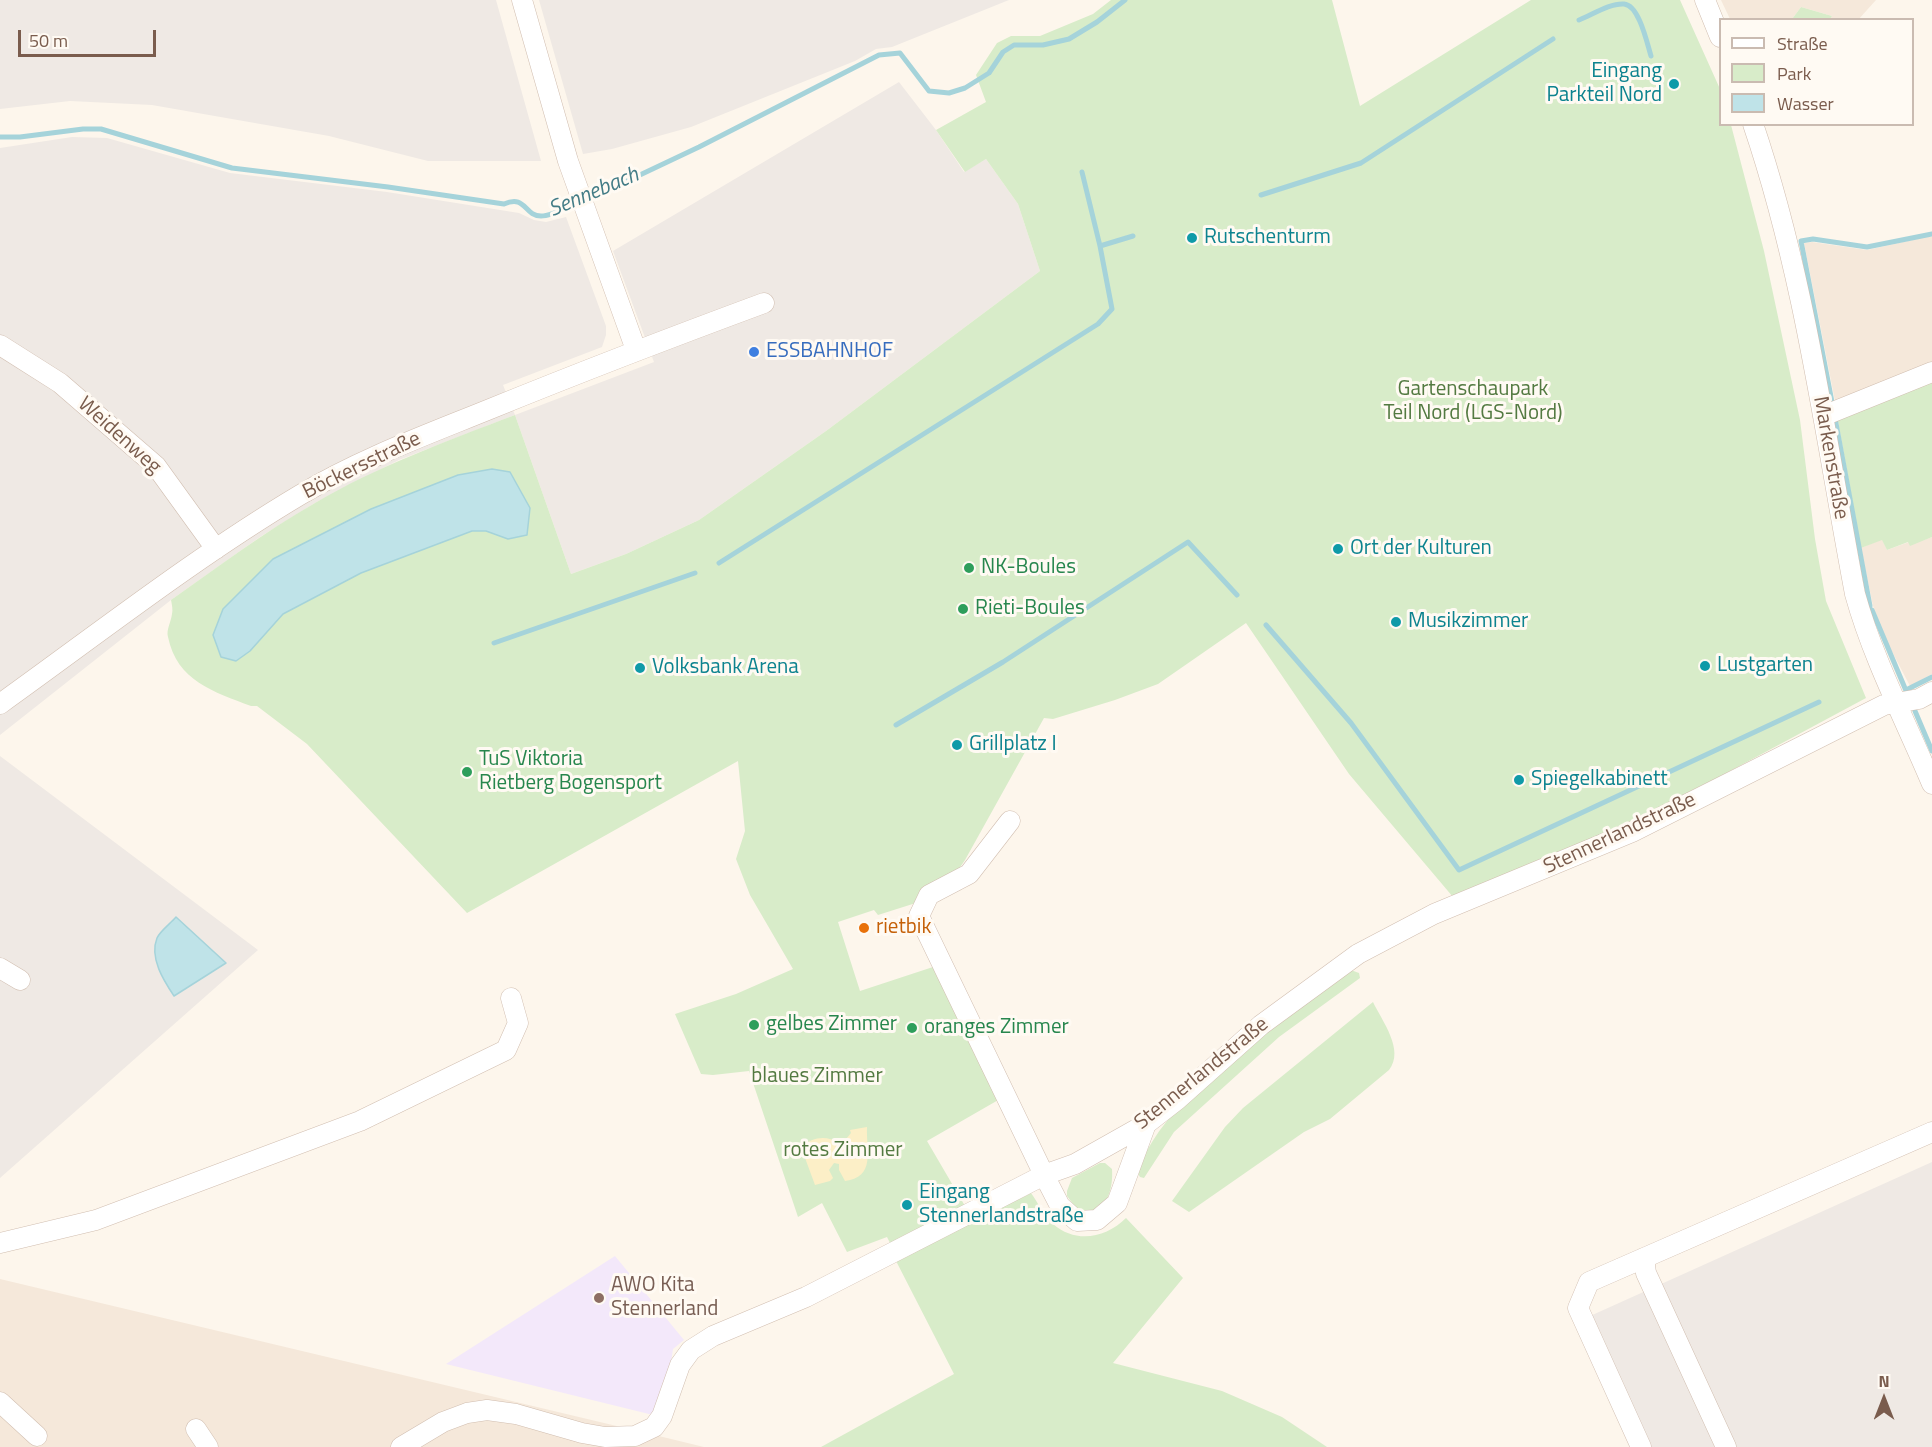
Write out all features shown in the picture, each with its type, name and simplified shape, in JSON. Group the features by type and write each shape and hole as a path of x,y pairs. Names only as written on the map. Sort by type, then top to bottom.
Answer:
{"street":[{"path":"522,0 568,161 636,350"},
{"path":"1705,0 1719,35"},
{"name":"Markenstraße","path":"1754,126 1769,172 1789,248 1860,613 1932,784"},
{"name":"Böckersstraße","path":"0,704 216,549 302,494 369,459 636,350 764,303"},
{"name":"Weidenweg","path":"0,345 60,383 156,466 216,549"},
{"path":"1823,416 1932,372"},
{"name":"Stennerlandstraße","path":"400,1447 443,1422 466,1413 488,1410 516,1414 605,1442 635,1436 654,1427 662,1416 680,1365 691,1350 713,1336 806,1297 1044,1175 1075,1164 1146,1124 1178,1099 1261,1025 1358,954 1434,914 1632,831 1884,705 1919,699 1932,692"},
{"path":"1010,821 969,874 929,895 919,916 1060,1206 1077,1221 1097,1220 1117,1203 1146,1124"},
{"path":"0,968 20,980"},
{"path":"0,1243 96,1220 360,1121 506,1050 518,1023 511,998"},
{"path":"1641,1447 1578,1308 1589,1282 1932,1132"},
{"path":"1644,1258 1646,1273 1726,1447"},
{"path":"0,1402 37,1436"},
{"path":"196,1429 208,1447"}],"shaded area":[{"path":"0,0 496,0 541,161 428,161 329,136 152,105 70,101 0,109"},
{"path":"539,0 1009,0 892,47 876,49 855,61 691,127 612,149 583,154"},
{"path":"1721,0 1876,0 1860,18 1831,18 1832,16 1801,7 1793,18 1730,18"},
{"path":"899,82 936,130 964,172 986,159 1018,204 1040,271 826,431 699,520 626,554 571,574 515,415 654,362 613,251"},
{"path":"72,137 107,138 230,173 387,192 519,213 534,220 546,222 566,217 606,326 606,335 602,347 503,385 515,415 399,460 315,503 260,537 171,600 0,735 0,148"},
{"path":"1932,237 1932,364 1835,401 1804,243 1812,242 1867,250"},
{"path":"1932,537 1932,674 1910,686 1885,638 1873,606 1861,548 1882,539 1887,550"},
{"path":"0,756 258,950 0,1178"},
{"path":"1932,1162 1932,1447 1635,1447 1579,1321"},
{"name":"AWO Kita Stennerland","path":"615,1256 684,1340 673,1349 671,1362 653,1415 446,1364"},
{"path":"0,1279 667,1438 704,1447 0,1447"}],"green space":[{"name":"Gartenschaupark Teil Nord (LGS-Nord)","path":"1111,0 1332,0 1360,106 1531,0 1680,0 1719,87 1719,126 1731,126 1764,251 1800,420 1815,539 1826,601 1866,698 1691,792 1612,830 1453,897 1349,774 1246,623 1158,684 1053,719 1044,718 965,860 941,895 878,915 874,910 838,922 860,991 936,966 1000,1099 927,1141 965,1206 891,1245 887,1237 847,1252 822,1203 798,1217 749,1071 701,1074 675,1014 736,994 793,969 750,895 736,859 745,831 738,761 467,913 307,744 257,706 251,706 211,690 188,674 173,652 168,637 172,612 171,600 278,526 363,477 515,415 571,574 626,554 699,520 826,431 1040,271 1018,204 986,159 965,172 936,130 986,102 976,75 997,43 1011,36 1040,36 1093,14","holes":["458,475 508,539 486,531 472,531 361,573 282,614 273,559 371,509"]},
{"path":"1801,7 1832,16 1831,18 1793,18"},
{"path":"1932,381 1932,537 1910,546 1908,542 1887,550 1882,540 1861,548 1837,416"},
{"path":"1348,969 1359,973 1360,978 1279,1037 1174,1132 1144,1178 1140,1177 1137,1172 1159,1131 1189,1097 1260,1037"},
{"path":"1373,1002 1393,1045 1395,1054 1389,1070 1330,1119 1304,1132 1189,1212 1172,1201 1225,1127 1243,1108"},
{"path":"1100,1163 1105,1163 1112,1169 1111,1187 1107,1199 1094,1211 1079,1212 1067,1196 1072,1178"},
{"path":"1031,1193 1050,1221 1071,1234 1091,1236 1100,1234 1126,1218 1183,1278 1113,1363 1222,1391 1282,1417 1327,1447 821,1447 954,1374 895,1259"}],"sand":[{"path":"867,1127 867,1162 861,1174 855,1179 845,1181 839,1170 839,1164 834,1163 829,1170 833,1178 815,1185 801,1147 820,1138 839,1143 846,1139 851,1133 850,1130"}],"water":[{"path":"492,469 510,472 530,508 527,535 508,539 486,531 472,531 361,573 283,614 250,651 236,661 221,657 213,635 223,609 273,559 371,509 458,475"},
{"path":"176,917 226,963 174,996 159,969 155,946 158,935"}],"waterway":[{"name":"Sennebach","path":"587,200 699,147 879,55 900,53 929,91 949,93 965,88 989,73 1003,52 1014,45 1043,45 1069,39 1097,22 1125,0"},
{"path":"1579,20 1613,5 1629,6 1642,26 1651,56"},
{"path":"1261,195 1361,163 1553,39"},
{"name":"Sennebach","path":"0,137 101,129 232,168 504,204 517,202 531,213 541,216 555,213 578,203"},
{"path":"1082,172 1100,246"},
{"path":"1832,402 1801,241 1813,239 1867,247 1932,234"},
{"path":"719,563 1098,324 1112,309 1100,246 1133,236"},
{"path":"1835,418 1870,606"},
{"path":"896,725 1003,662 1188,542 1237,595"},
{"path":"494,643 695,573"},
{"path":"1872,610 1907,693"},
{"path":"1266,625 1351,723 1459,870 1819,702"},
{"path":"1906,690 1932,677"},
{"path":"1915,711 1932,751"}],"place":[{"name":"Eingang Parkteil Nord","path":"1674,84"},
{"name":"Rutschenturm","path":"1192,238"},
{"name":"ESSBAHNHOF","path":"754,352"},
{"name":"Ort der Kulturen","path":"1338,549"},
{"name":"NK-Boules","path":"969,568"},
{"name":"Rieti-Boules","path":"963,609"},
{"name":"Musikzimmer","path":"1396,622"},
{"name":"Lustgarten","path":"1705,666"},
{"name":"Volksbank Arena","path":"640,668"},
{"name":"Grillplatz I","path":"957,745"},
{"name":"TuS Viktoria Rietberg Bogensport","path":"467,772"},
{"name":"Spiegelkabinett","path":"1519,780"},
{"name":"rietbik","path":"864,928"},
{"name":"gelbes Zimmer","path":"754,1025"},
{"name":"oranges Zimmer","path":"912,1028"},
{"name":"Eingang Stennerlandstraße","path":"907,1205"},
{"name":"AWO Kita Stennerland","path":"599,1298"}],"park label":[{"name":"blaues Zimmer","path":"817,1077"},
{"name":"rotes Zimmer","path":"843,1151"}]}
